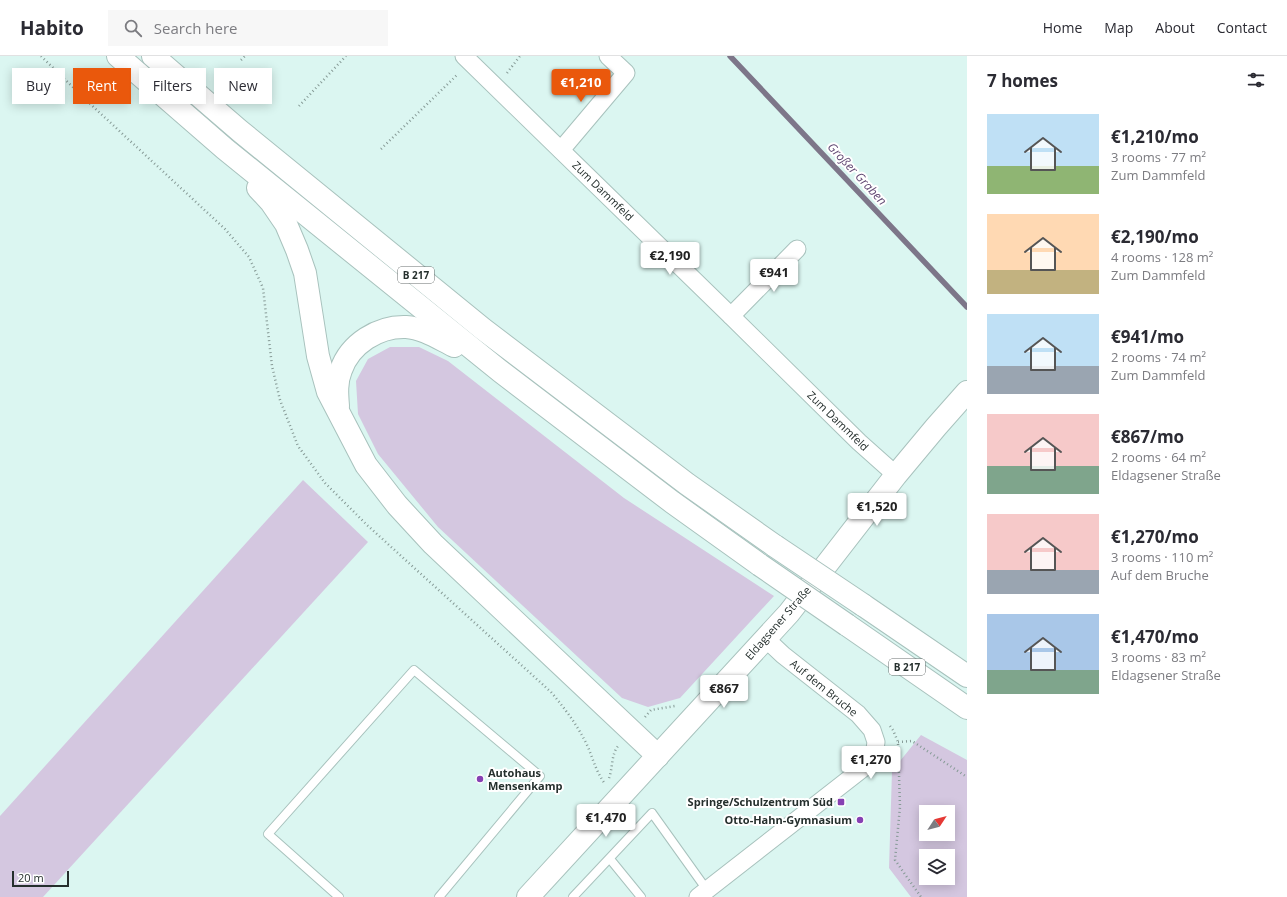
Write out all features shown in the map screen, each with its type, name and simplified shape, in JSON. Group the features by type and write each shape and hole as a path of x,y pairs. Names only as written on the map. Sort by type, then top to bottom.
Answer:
{"main road":[{"name":"B 217","path":"118,56 225,149 500,371 672,502 760,565 967,708"},
{"name":"B 217","path":"153,56 240,131 483,329 687,484 775,546 967,676"},
{"path":"225,149 271,202 286,224 305,273 318,356 328,392 366,465 397,505 432,544 658,756"},
{"path":"347,430 338,410 336,390 341,370 351,352 366,338 385,330 406,327 426,331 500,371"},
{"name":"Eldagsener Straße","path":"528,897 766,639 896,475 967,392"},
{"path":"924,648 967,669"}],"street":[{"path":"561,150 626,73 608,56"},
{"name":"Zum Dammfeld","path":"463,63 561,150 858,442 896,475"},
{"path":"731,316 797,250"},
{"name":"Auf dem Bruche","path":"766,639 783,655 858,714 872,730 876,742"},
{"path":"702,893 862,769 872,759 876,742"}],"lane":[{"path":"339,897 268,834 414,670 540,776 439,897"},
{"path":"573,897 652,813 702,893"},
{"path":"610,859 641,897"}],"path":[{"path":"241,60 245,56"},
{"path":"299,106 346,56"},
{"path":"506,74 520,56"},
{"path":"381,149 463,63"},
{"path":"876,742 912,741 967,777"},
{"path":"898,742 900,806 895,860 921,897"}],"shaded area":[{"path":"390,347 419,347 448,361 624,498 774,596 680,698 648,707 622,698 438,527 378,454 358,414 356,381 368,359"},
{"path":"303,480 368,542 43,897 0,897 0,816"},
{"path":"921,735 967,760 967,897 911,897 889,868 892,771"}],"waterway":[{"name":"Großer Graben","path":"730,56 967,307"}],"place":[{"name":"Autohaus Mensenkamp","path":"480,779"},
{"name":"Springe/Schulzentrum Süd","path":"841,802"},
{"name":"Otto-Hahn-Gymnasium","path":"860,820"}]}
